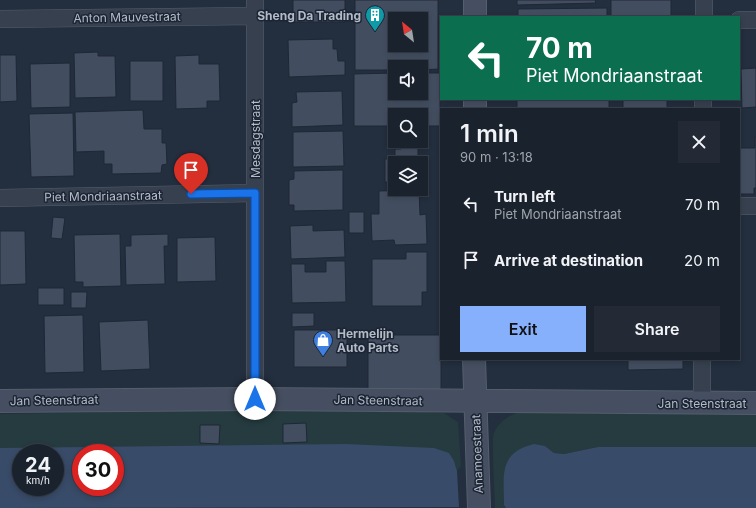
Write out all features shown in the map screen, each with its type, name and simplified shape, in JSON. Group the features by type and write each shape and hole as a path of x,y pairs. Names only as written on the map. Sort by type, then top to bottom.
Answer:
{"street":[{"path":"475,0 475,16"},
{"path":"704,0 704,16"},
{"name":"Anton Mauvestraat","path":"0,19 255,8"},
{"name":"Mesdagstraat","path":"255,8 255,399"},
{"path":"740,20 756,20"},
{"name":"Piet Mondriaanstraat","path":"0,198 255,193"},
{"path":"740,206 756,206"},
{"name":"Anamoestraat","path":"474,360 474,401 479,508"},
{"path":"702,360 702,403"},
{"name":"Jan Steenstraat","path":"0,401 255,399 756,403"}],"green space":[{"path":"756,409 756,447 598,447 564,454 554,453 545,446 504,505 506,508 495,508 493,437 499,424 516,413 526,410"},
{"path":"157,411 409,411 444,413 458,422 461,466 457,471 454,461 124,452 124,444 72,444 72,450 64,450 64,444 12,444 12,448 0,448 0,414"}],"water":[{"path":"346,444 434,448 449,453 454,461 457,471 459,507 0,508 0,448 12,448 12,496 64,496 64,447 72,447 72,496 124,496 124,447"},
{"path":"534,444 545,446 554,453 564,454 598,447 756,447 756,508 506,508 504,505 504,475 509,459 514,453 522,448"}],"building":[{"path":"293,0 345,0 345,22 293,22"},
{"name":"Sheng Da Trading","path":"355,0 438,0 438,69 428,70 428,60 388,60 388,70 355,70"},
{"path":"517,0 595,0 596,3 517,5"},
{"path":"611,0 671,0 671,16 611,16"},
{"path":"607,8 607,16 518,16 518,9"},
{"path":"333,39 333,49 337,49 338,61 345,61 345,75 289,77 288,40"},
{"path":"98,52 98,56 115,56 116,97 75,98 74,53"},
{"path":"0,55 16,55 17,101 0,102"},
{"path":"199,55 199,64 219,64 220,101 207,101 207,108 176,109 175,56"},
{"path":"130,61 163,61 163,101 130,101"},
{"path":"70,63 70,107 31,108 30,64"},
{"path":"756,68 756,107 742,108 741,69"},
{"path":"388,73 388,100 428,100 428,73 440,73 440,126 428,126 428,108 388,108 388,126 354,126 354,74"},
{"path":"342,91 343,125 292,127 292,103 297,102 296,92"},
{"path":"517,100 609,100 609,108 517,108"},
{"path":"623,100 667,100 667,108 623,108"},
{"path":"143,110 144,129 162,129 162,143 166,143 167,164 162,165 161,173 112,174 112,164 104,164 104,151 76,152 75,112"},
{"path":"73,113 74,176 31,177 29,114"},
{"path":"343,131 344,166 293,167 293,132"},
{"path":"756,137 756,188 754,188 754,194 740,194 740,148 755,148"},
{"path":"418,148 418,156 395,156 395,149"},
{"path":"385,159 388,159 388,182 385,182"},
{"path":"343,170 343,210 294,211 294,205 289,205 289,180 294,179 294,171"},
{"path":"379,191 388,191 388,196 419,196 420,215 426,214 427,244 395,245 394,240 372,241 371,214 379,214"},
{"path":"349,212 364,212 364,233 349,233"},
{"path":"53,217 65,218 62,239 51,238"},
{"path":"313,225 313,231 344,230 345,257 291,259 290,226"},
{"path":"0,231 25,231 26,284 0,285"},
{"path":"120,234 121,286 83,287 83,282 75,282 74,235"},
{"path":"168,234 168,246 164,246 165,284 126,285 125,246 131,246 131,235"},
{"path":"215,237 216,281 177,282 177,238"},
{"path":"406,252 427,252 427,292 422,292 422,306 372,306 372,259 406,259"},
{"path":"326,261 345,261 346,302 292,303 291,264 305,264 305,272 326,272"},
{"path":"38,288 64,288 64,305 38,305"},
{"path":"71,292 87,292 86,308 71,308"},
{"path":"292,313 314,313 314,326 292,327"},
{"path":"83,315 84,372 45,373 44,316"},
{"path":"148,320 150,369 101,371 99,322"},
{"path":"294,330 347,330 347,367 294,367"},
{"path":"368,335 440,335 441,390 368,391"},
{"path":"628,360 683,360 683,369 628,370"},
{"path":"306,423 307,442 283,443 283,424"},
{"path":"200,425 220,425 219,444 200,443"}],"place":[{"name":"Sheng Da Trading","path":"375,32"},
{"name":"Hermelijn Auto Parts","path":"323,357"}],"route":[{"path":"191,194 255,193 255,399"}]}
